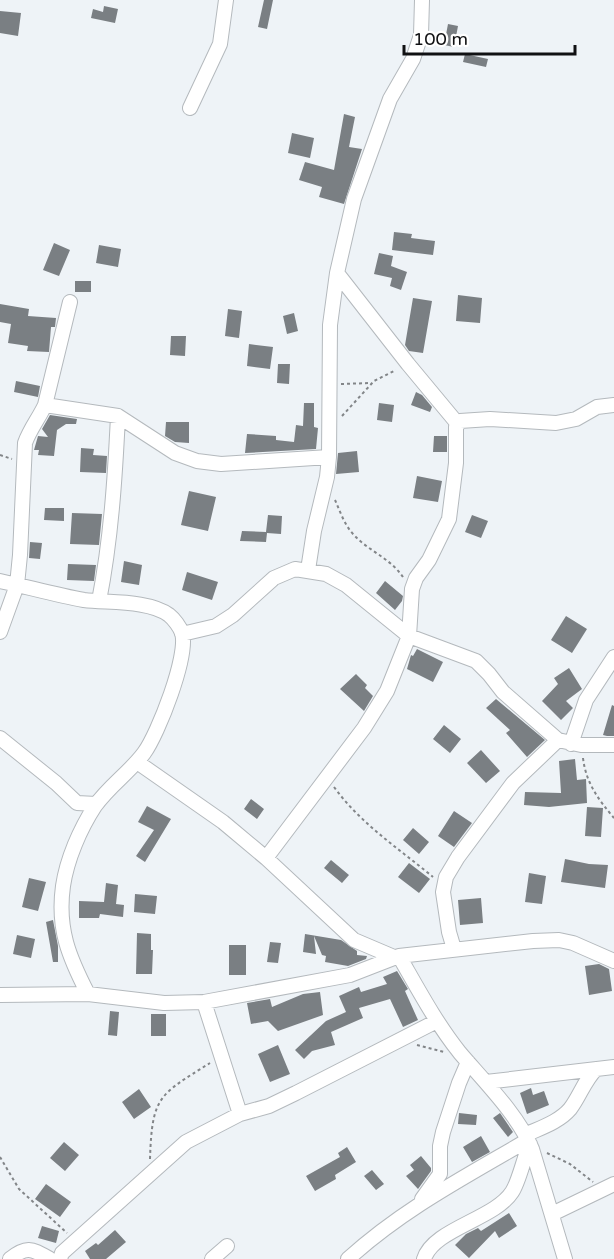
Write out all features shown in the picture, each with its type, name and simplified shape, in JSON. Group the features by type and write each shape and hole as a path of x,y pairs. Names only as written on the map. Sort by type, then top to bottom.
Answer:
{"street":[{"path":"189,108 220,44 226,0"},
{"path":"308,570 329,457 330,325 337,273 354,199 390,99 412,59 421,35 422,0"},
{"path":"266,858 364,728 387,691 409,636 412,589 449,519 456,463 457,423 337,273"},
{"path":"0,632 17,585 25,443 29,429 45,405 70,302"},
{"path":"45,405 118,416 175,453 197,461 221,464 329,457"},
{"path":"457,423 490,419 556,423 576,419 597,407 614,405"},
{"path":"99,601 113,514 118,416"},
{"path":"182,634 216,626 233,615 274,578 295,569 326,574 346,585 409,636 476,661 503,692 570,743 614,745"},
{"path":"0,581 158,610 169,615 182,634 181,665 146,750 96,804 72,854 64,884 61,916 64,939 88,994"},
{"path":"454,949 449,932 443,885 458,857 513,783 570,743 586,700 614,657"},
{"path":"1,737 77,803 84,826"},
{"path":"137,762 223,822 266,858 354,940 397,956 437,1021 486,1082 529,1142 565,1259"},
{"path":"77,803 96,804"},
{"path":"0,995 88,994 164,1003 204,1002 325,981 350,975 397,956 533,941 559,940 586,947 614,961"},
{"path":"204,1002 240,1114"},
{"path":"60,1259 62,1253 186,1142 240,1114 269,1106 437,1021"},
{"path":"420,1203 440,1174 440,1146 459,1083 464,1057"},
{"path":"486,1082 614,1067"},
{"path":"348,1259 420,1203 529,1142 570,1108 587,1078 596,1069"},
{"path":"424,1259 433,1244 477,1218 512,1192 529,1142"},
{"path":"552,1214 608,1187"},
{"path":"212,1259 227,1246"},
{"path":"10,1259 20,1251 27,1249 34,1250 50,1259"}],"path":[{"path":"342,416 372,383 408,364"},
{"path":"329,385 372,383"},
{"path":"327,477 343,519 351,532 394,565 412,589"},
{"path":"570,743 591,788 614,818"},
{"path":"327,777 359,818 443,885"},
{"path":"397,1041 464,1057"},
{"path":"149,1175 152,1124 155,1110 161,1100 180,1081 220,1057"},
{"path":"529,1142 608,1187"},
{"path":"0,1157 19,1189 76,1241"}],"building":[{"path":"264,0 273,0 267,29 258,27"},
{"path":"104,6 118,9 115,23 91,18 93,9 103,12"},
{"path":"0,11 21,13 18,36 0,33"},
{"path":"448,24 458,26 454,47 444,45"},
{"path":"465,54 488,59 486,67 463,62"},
{"path":"344,114 355,117 349,147 362,149 344,204 319,197 322,187 299,180 305,162 334,170"},
{"path":"292,133 314,138 310,158 288,153"},
{"path":"394,232 412,234 411,238 435,241 433,255 392,250"},
{"path":"54,243 70,250 59,276 43,270"},
{"path":"99,245 121,249 118,267 96,263"},
{"path":"379,253 393,256 391,266 407,272 401,290 390,286 392,278 374,274"},
{"path":"75,281 91,281 91,292 75,292"},
{"path":"458,295 482,298 480,323 456,321"},
{"path":"413,298 432,301 423,353 409,351 405,345"},
{"path":"0,304 29,309 28,316 56,318 55,327 51,327 49,352 27,351 28,346 8,343 11,324 0,322"},
{"path":"228,309 242,311 239,338 225,336"},
{"path":"294,313 298,331 287,334 283,316"},
{"path":"171,336 186,336 185,356 170,355"},
{"path":"249,344 273,347 270,369 247,366"},
{"path":"278,364 290,364 289,384 277,383"},
{"path":"16,381 40,386 38,397 14,392"},
{"path":"416,392 422,395 432,407 430,412 411,405"},
{"path":"304,403 314,403 314,427 318,428 316,449 245,453 247,434 276,436 276,440 294,442 296,425 303,426"},
{"path":"379,403 394,405 392,422 377,420"},
{"path":"50,415 77,419 76,424 66,424 57,430 54,456 38,455 39,450 34,450 38,436 48,437 42,429"},
{"path":"166,422 189,422 189,443 175,442 165,436"},
{"path":"434,436 447,436 447,452 433,452"},
{"path":"81,448 94,449 93,455 107,456 106,473 80,472"},
{"path":"357,451 359,472 336,474 338,453"},
{"path":"417,476 442,481 438,502 413,498"},
{"path":"189,491 216,497 208,531 181,525"},
{"path":"45,508 64,508 64,521 44,520"},
{"path":"72,513 102,514 99,545 70,544"},
{"path":"268,515 282,516 281,534 267,533 266,542 240,541 242,531 266,532"},
{"path":"472,515 488,521 481,538 465,532"},
{"path":"30,542 42,543 40,559 29,558"},
{"path":"124,561 142,565 139,585 121,582"},
{"path":"68,564 96,565 94,581 67,580"},
{"path":"187,572 218,582 212,600 182,590"},
{"path":"385,581 403,596 395,610 376,593"},
{"path":"566,616 587,629 572,653 551,640"},
{"path":"417,649 443,662 433,682 407,669 411,655 413,656"},
{"path":"569,668 582,689 566,701 573,708 561,720 542,701 558,684 554,678"},
{"path":"356,674 367,685 365,688 373,696 364,711 340,689"},
{"path":"496,699 545,740 527,757 506,733 510,730 486,708"},
{"path":"612,705 614,706 614,736 607,736 603,735"},
{"path":"444,725 461,739 450,753 433,739"},
{"path":"481,750 500,771 486,783 467,763"},
{"path":"575,759 577,780 586,779 587,803 549,807 524,805 525,792 561,793 559,761"},
{"path":"251,799 264,809 257,819 244,809"},
{"path":"147,806 171,819 145,862 136,856 154,830 138,822"},
{"path":"587,807 603,808 601,837 585,836"},
{"path":"454,811 472,823 454,847 438,836"},
{"path":"413,828 429,842 419,854 403,840"},
{"path":"565,859 608,865 605,888 561,882"},
{"path":"331,860 349,875 342,883 324,868"},
{"path":"409,863 430,879 419,893 398,877"},
{"path":"529,873 546,876 542,904 525,902"},
{"path":"29,878 46,882 38,911 22,907"},
{"path":"106,883 118,885 116,904 124,905 123,917 100,914 99,918 79,918 79,901 104,902"},
{"path":"135,894 157,896 155,914 134,912"},
{"path":"481,898 483,923 460,925 458,900"},
{"path":"53,920 58,946 58,962 53,962 46,922"},
{"path":"137,933 151,934 152,974 136,974"},
{"path":"305,934 341,940 357,951 357,955 367,956 366,959 348,966 325,962 326,956 322,955 314,936 316,954 303,952"},
{"path":"17,935 35,939 31,958 13,954"},
{"path":"270,942 281,943 278,963 267,962"},
{"path":"229,945 246,945 246,975 229,975"},
{"path":"599,964 609,969 612,991 589,995 585,966"},
{"path":"397,971 408,989 405,991 418,1020 403,1027 390,999 359,1008 363,1018 331,1032 335,1045 312,1051 304,1059 295,1050 326,1021 346,1012 339,996 359,987 361,992 387,984 383,977"},
{"path":"320,992 323,1015 278,1031 268,1021 251,1024 247,1003 270,999 272,1007 303,994"},
{"path":"110,1011 119,1012 117,1036 108,1035"},
{"path":"151,1014 166,1014 166,1036 151,1036"},
{"path":"278,1045 290,1074 270,1082 258,1054"},
{"path":"531,1088 533,1095 544,1091 549,1105 527,1114 520,1093"},
{"path":"139,1089 151,1107 134,1119 122,1102"},
{"path":"459,1113 477,1115 476,1125 458,1124"},
{"path":"500,1113 513,1132 508,1137 493,1118"},
{"path":"481,1136 490,1152 472,1162 463,1147"},
{"path":"64,1142 79,1155 65,1171 50,1158"},
{"path":"347,1147 356,1162 335,1175 336,1179 315,1191 306,1176 340,1157 338,1153"},
{"path":"421,1156 431,1171 418,1189 406,1176 414,1170 410,1165"},
{"path":"372,1170 384,1184 376,1190 364,1176"},
{"path":"46,1184 71,1202 60,1217 35,1199"},
{"path":"509,1213 517,1226 499,1238 495,1231 469,1258 455,1245 466,1234 478,1228 481,1231"},
{"path":"42,1226 59,1231 56,1243 38,1238"},
{"path":"115,1230 126,1242 106,1259 90,1259 85,1251 96,1243 98,1245"}]}
